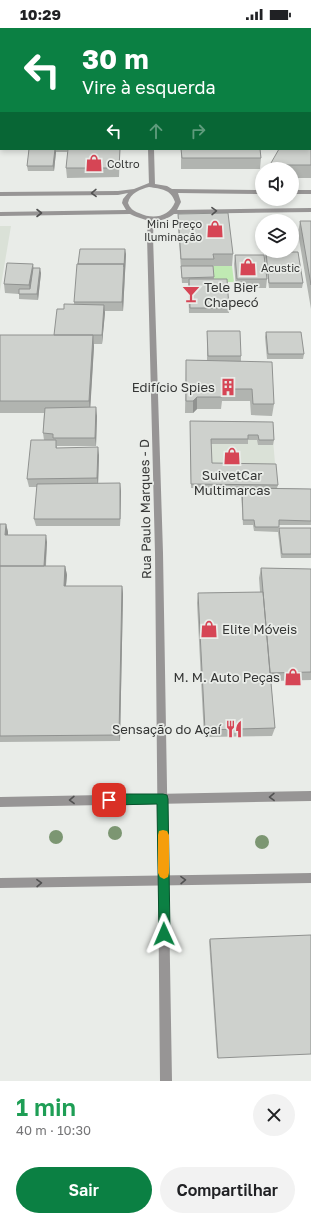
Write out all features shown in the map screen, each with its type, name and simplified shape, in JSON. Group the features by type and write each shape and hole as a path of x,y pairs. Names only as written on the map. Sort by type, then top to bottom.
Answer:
{"street":[{"path":"151,150 152,186"},
{"path":"0,194 118,192 133,190 140,187 166,187 177,196 179,201 175,212"},
{"path":"133,190 126,200 126,206 132,212 143,218 151,219 168,216 175,212 311,210"},
{"path":"172,191 255,192"},
{"path":"299,192 311,192"},
{"path":"0,214 132,212"},
{"name":"Rua Paulo Marques - D","path":"151,219 150,236 163,799 166,1081"},
{"path":"0,802 311,796"},
{"path":"0,883 311,878"}],"shaded area":[{"path":"0,226 11,226 0,291"},
{"name":"SuivetCar Multimarcas","path":"190,426 272,426 277,489 191,488"}],"green space":[{"path":"212,266 232,266 234,282 213,282"}],"building":[{"path":"29,150 55,150 53,166 27,166"},
{"name":"Coltro","path":"68,150 120,150 119,168 66,168"},
{"path":"181,150 260,150 261,158 182,158"},
{"path":"278,150 311,150 311,165 299,165 299,162 272,162"},
{"path":"228,213 233,254 213,254 214,259 181,259 178,214"},
{"path":"300,221 311,221 311,285"},
{"path":"80,249 125,249 124,267 124,264 78,264"},
{"path":"235,255 255,255 255,258 264,258 267,279 237,279"},
{"path":"267,258 299,258 303,283 269,283"},
{"path":"7,263 33,264 29,285 4,284"},
{"path":"77,264 124,264 122,302 74,302"},
{"path":"181,266 213,266 214,277 182,278"},
{"path":"33,268 40,268 37,294 19,294 19,289 30,289"},
{"path":"189,279 227,279 229,308 190,308"},
{"path":"64,304 104,305 102,335 54,335 57,309 64,309"},
{"path":"207,331 240,331 241,356 208,356"},
{"path":"266,332 301,332 304,354 268,354"},
{"path":"0,335 93,335 89,401 0,401"},
{"name":"Edifício Spies","path":"186,360 272,362 274,404 253,404 252,389 222,389 222,397 197,397 193,401 186,401"},
{"path":"96,407 95,438 53,438 53,434 43,433 45,408"},
{"name":"SuivetCar Multimarcas","path":"190,421 273,422 274,440 259,440 258,435 248,435 248,439 211,439 212,463 276,464 278,485 191,484"},
{"path":"31,440 56,440 56,448 98,447 97,478 27,479"},
{"path":"120,483 120,519 34,519 37,484"},
{"path":"242,488 311,489 311,521 279,520 279,527 255,527 254,520 243,520"},
{"path":"0,524 6,524 5,535 46,535 44,566 0,566"},
{"path":"279,528 311,528 311,554 282,554"},
{"path":"0,566 65,566 64,586 122,586 119,735 0,736"},
{"path":"261,568 311,569 311,672 270,673"},
{"path":"263,592 275,728 205,730 198,593"},
{"path":"311,935 311,1054 218,1058 210,939"}],"slow traffic":[{"path":"163,835 164,873"}],"place":[{"name":"Coltro","path":"94,163"},
{"name":"Mini Preço Iluminação","path":"215,229"},
{"name":"Acustic","path":"248,267"},
{"name":"Tele Bier Chapecó","path":"191,294"},
{"name":"Edifício Spies","path":"228,387"},
{"name":"SuivetCar Multimarcas","path":"232,456"},
{"name":"Elite Móveis","path":"209,629"},
{"name":"M. M. Auto Peças","path":"293,677"},
{"name":"Sensação do Açaí","path":"234,729"}],"route":[{"path":"109,800 163,799 164,934"}]}
